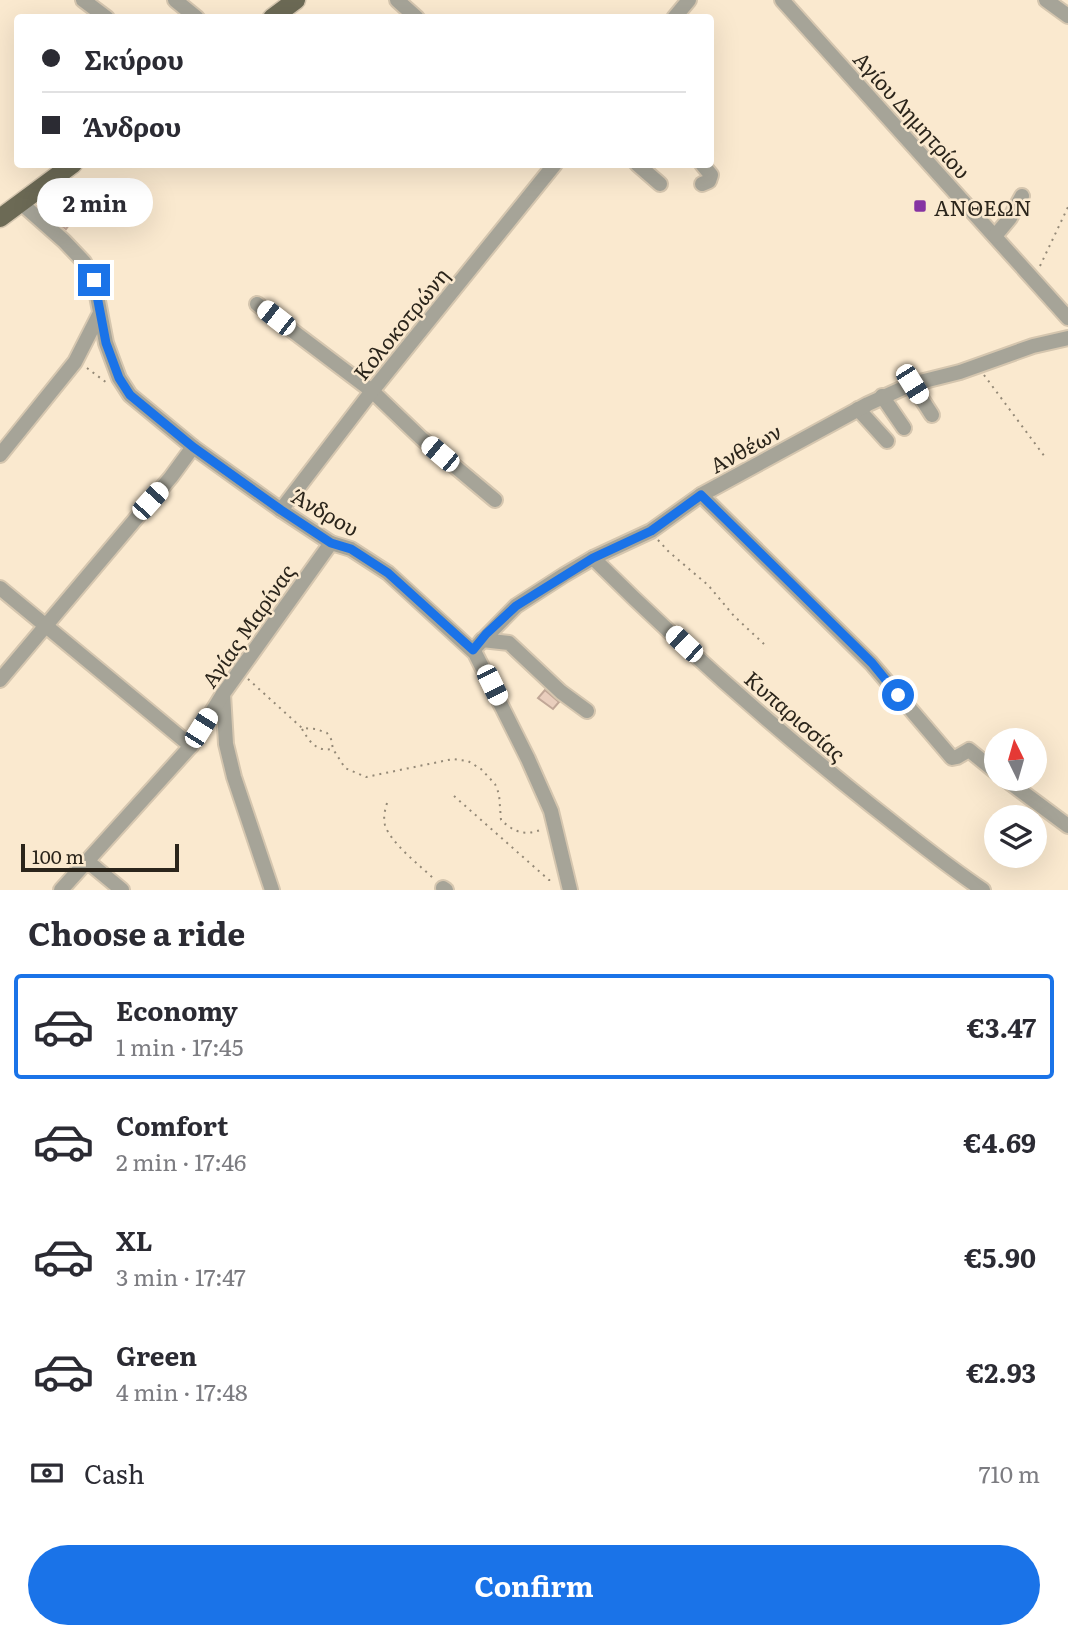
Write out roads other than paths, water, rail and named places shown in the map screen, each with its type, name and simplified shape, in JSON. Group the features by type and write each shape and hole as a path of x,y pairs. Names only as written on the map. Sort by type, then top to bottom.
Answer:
{"main road":[{"path":"277,14 296,0"},
{"path":"8,209 67,168"}],"street":[{"path":"83,0 102,14"},
{"path":"175,0 192,14"},
{"path":"397,0 413,14"},
{"path":"677,14 689,0"},
{"name":"Αγίου Δημητρίου","path":"782,0 1068,318"},
{"path":"1046,0 1068,16"},
{"name":"Κολοκοτρώνη","path":"281,510 372,391 552,168"},
{"path":"642,168 660,184"},
{"path":"702,184 709,181 711,175 705,168"},
{"path":"995,236 1010,218 1022,196"},
{"name":"Άνδρου","path":"8,209 65,241 84,262 94,280 106,343 119,378 130,395 193,447 281,510 331,543 351,549 388,573 478,645 480,659 551,811 569,886"},
{"path":"257,304 372,391 421,438 495,500"},
{"path":"0,455 75,362 99,315"},
{"name":"Ανθέων","path":"478,645 516,606 593,558 651,531 701,495 882,396 1032,346 1068,338"},
{"path":"912,384 932,415"},
{"path":"882,396 904,428"},
{"path":"858,409 887,441"},
{"path":"0,680 171,477 193,447"},
{"path":"701,495 872,663 952,758 969,750 984,762"},
{"name":"Αγίας Μαρίνας","path":"61,890 191,746 223,694 331,543"},
{"name":"Κυπαρισσίας","path":"593,558 763,716 842,784 941,862 983,890"},
{"path":"0,588 191,746"},
{"path":"478,645 509,643 561,692 587,710"},
{"path":"223,694 226,744 234,778 272,890"},
{"path":"1021,791 1068,826"},
{"path":"87,861 122,890"}],"place":[{"name":"ΑΝΘΕΩΝ","path":"920,206"}]}
